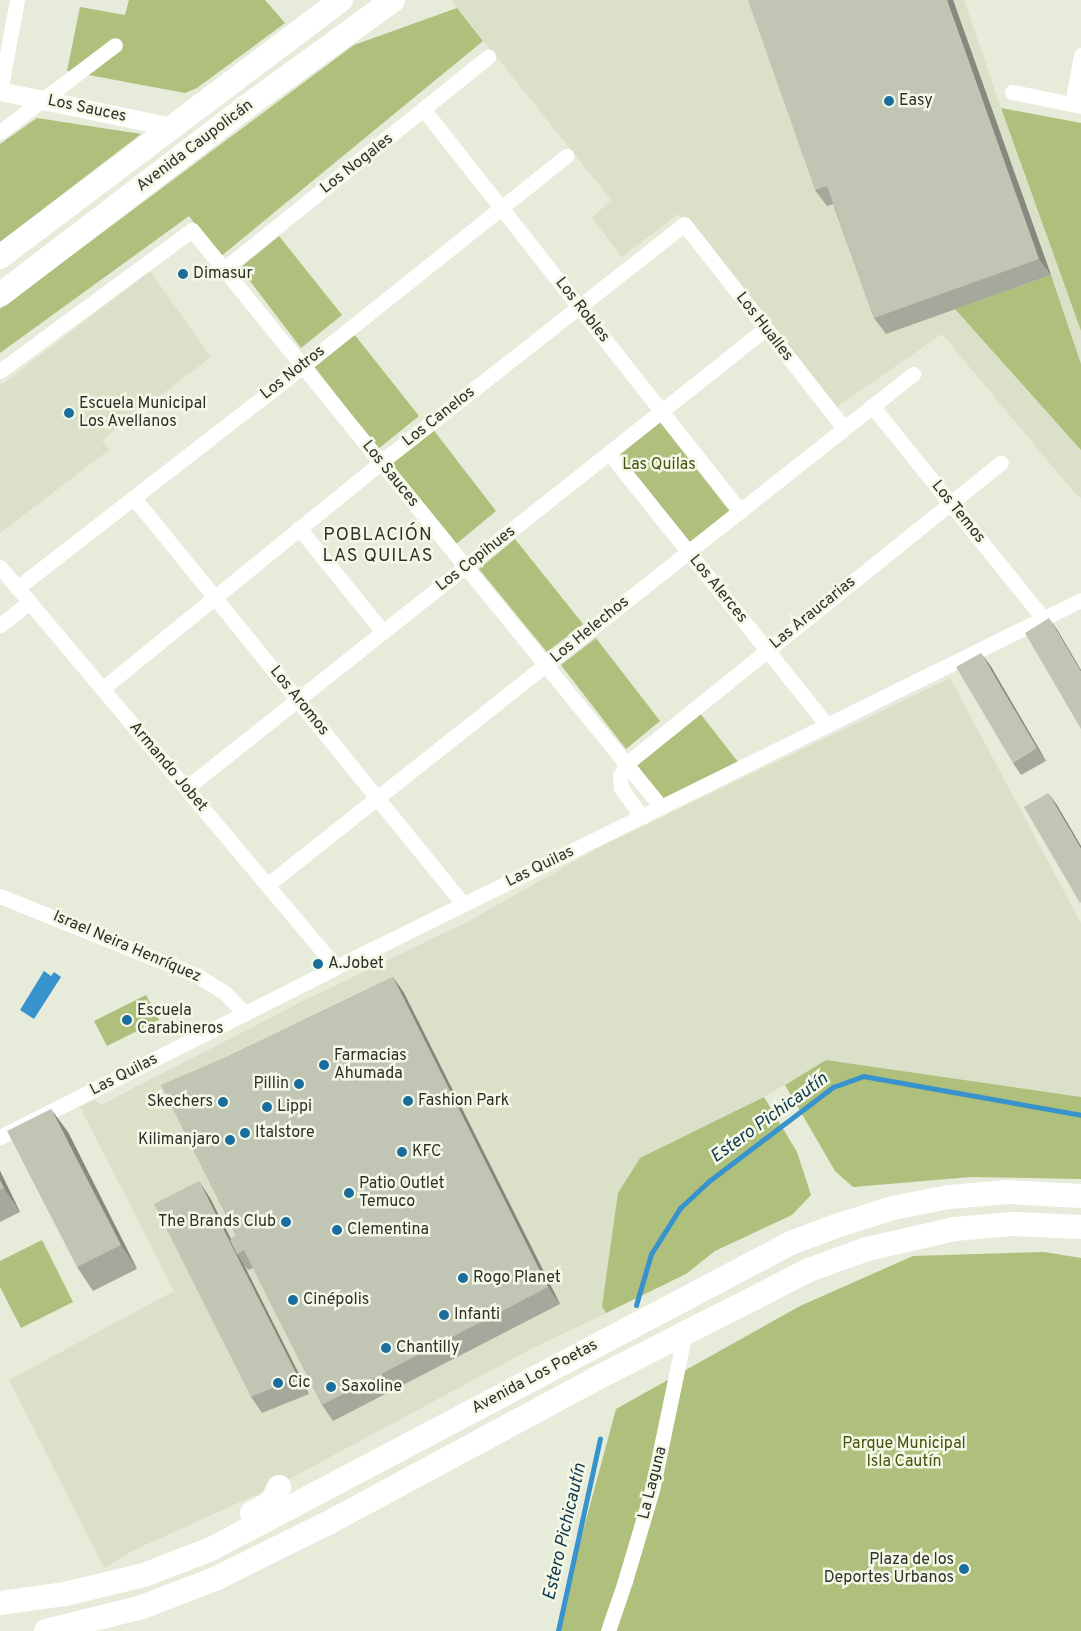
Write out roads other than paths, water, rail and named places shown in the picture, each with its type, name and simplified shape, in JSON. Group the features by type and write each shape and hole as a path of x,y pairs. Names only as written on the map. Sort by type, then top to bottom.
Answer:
{"main road":[{"name":"Avenida Caupolicán","path":"0,295 243,110 393,0"},
{"name":"Avenida Caupolicán","path":"0,258 337,2"},
{"path":"159,174 172,147 173,127 206,126 231,117 243,110"},
{"name":"Avenida Los Poetas","path":"0,1603 65,1594 144,1575 211,1548 791,1243 866,1216 920,1202 978,1194 1035,1192 1081,1196"},
{"name":"Avenida Los Poetas","path":"46,1631 142,1607 215,1579 328,1523 597,1378 809,1270 867,1249 927,1234 984,1226 1045,1224 1081,1227"},
{"path":"445,1408 536,1364 582,1352"},
{"path":"122,1580 151,1560 196,1542 271,1503 279,1487"}],"street":[{"name":"Los Sauces","path":"17,0 0,91 173,127"},
{"path":"0,132 115,45"},
{"path":"1012,92 1077,105 1081,55"},
{"name":"Los Nogales","path":"224,269 488,57"},
{"name":"Los Robles","path":"424,110 740,511"},
{"name":"Los Notros","path":"17,588 303,366 566,156"},
{"name":"Los Canelos","path":"102,688 298,528 684,224"},
{"name":"Los Hualles","path":"684,224 844,428"},
{"name":"Los Sauces","path":"0,370 192,230 661,807"},
{"name":"Los Copihues","path":"186,788 765,329"},
{"name":"Los Helechos","path":"267,886 913,374"},
{"name":"Los Temos","path":"872,406 1043,618"},
{"name":"Los Alerces","path":"609,453 827,725"},
{"name":"Las Araucarias","path":"626,764 1001,462"},
{"name":"Los Aromos","path":"134,498 463,904"},
{"path":"298,528 383,632"},
{"name":"Armando Jobet","path":"0,567 336,967"},
{"name":"Las Quilas","path":"0,1137 336,967 1081,600"},
{"path":"0,626 29,602"},
{"path":"626,764 620,776 621,788 642,817"},
{"name":"Israel Neira Henríquez","path":"0,896 198,976 225,993 245,1014"},
{"name":"La Laguna","path":"608,1631 652,1490 686,1332"}],"water":[{"path":"44,971 51,976 54,972 61,977 34,1019 20,1010"}],"waterway":[{"name":"Estero Pichicautín","path":"636,1305 651,1254 680,1208 709,1181 833,1087 863,1076 1081,1115"},
{"name":"Estero Pichicautín","path":"558,1631 600,1439"}],"place":[{"name":"Easy","path":"889,101"},
{"name":"Dimasur","path":"183,274"},
{"name":"Escuela Municipal Los Avellanos","path":"69,413"},
{"name":"A.Jobet","path":"318,964"},
{"name":"Escuela Carabineros","path":"127,1020"},
{"name":"Farmacias Ahumada","path":"324,1065"},
{"name":"Pillin","path":"299,1084"},
{"name":"Fashion Park","path":"408,1101"},
{"name":"Skechers","path":"223,1102"},
{"name":"Lippi","path":"267,1107"},
{"name":"Italstore","path":"245,1133"},
{"name":"Kilimanjaro","path":"230,1140"},
{"name":"KFC","path":"402,1152"},
{"name":"Patio Outlet Temuco","path":"349,1193"},
{"name":"The Brands Club","path":"286,1222"},
{"name":"Clementina","path":"337,1230"},
{"name":"Rogo Planet","path":"463,1278"},
{"name":"Cinépolis","path":"293,1300"},
{"name":"Infanti","path":"444,1315"},
{"name":"Chantilly","path":"386,1348"},
{"name":"Cic","path":"278,1383"},
{"name":"Saxoline","path":"331,1387"},
{"name":"Plaza de los Deportes Urbanos","path":"964,1569"}],"district":[{"name":"POBLACIÓN LAS QUILAS","path":"378,547"}],"park label":[{"name":"Parque Municipal Isla Cautín","path":"904,1453"}]}
